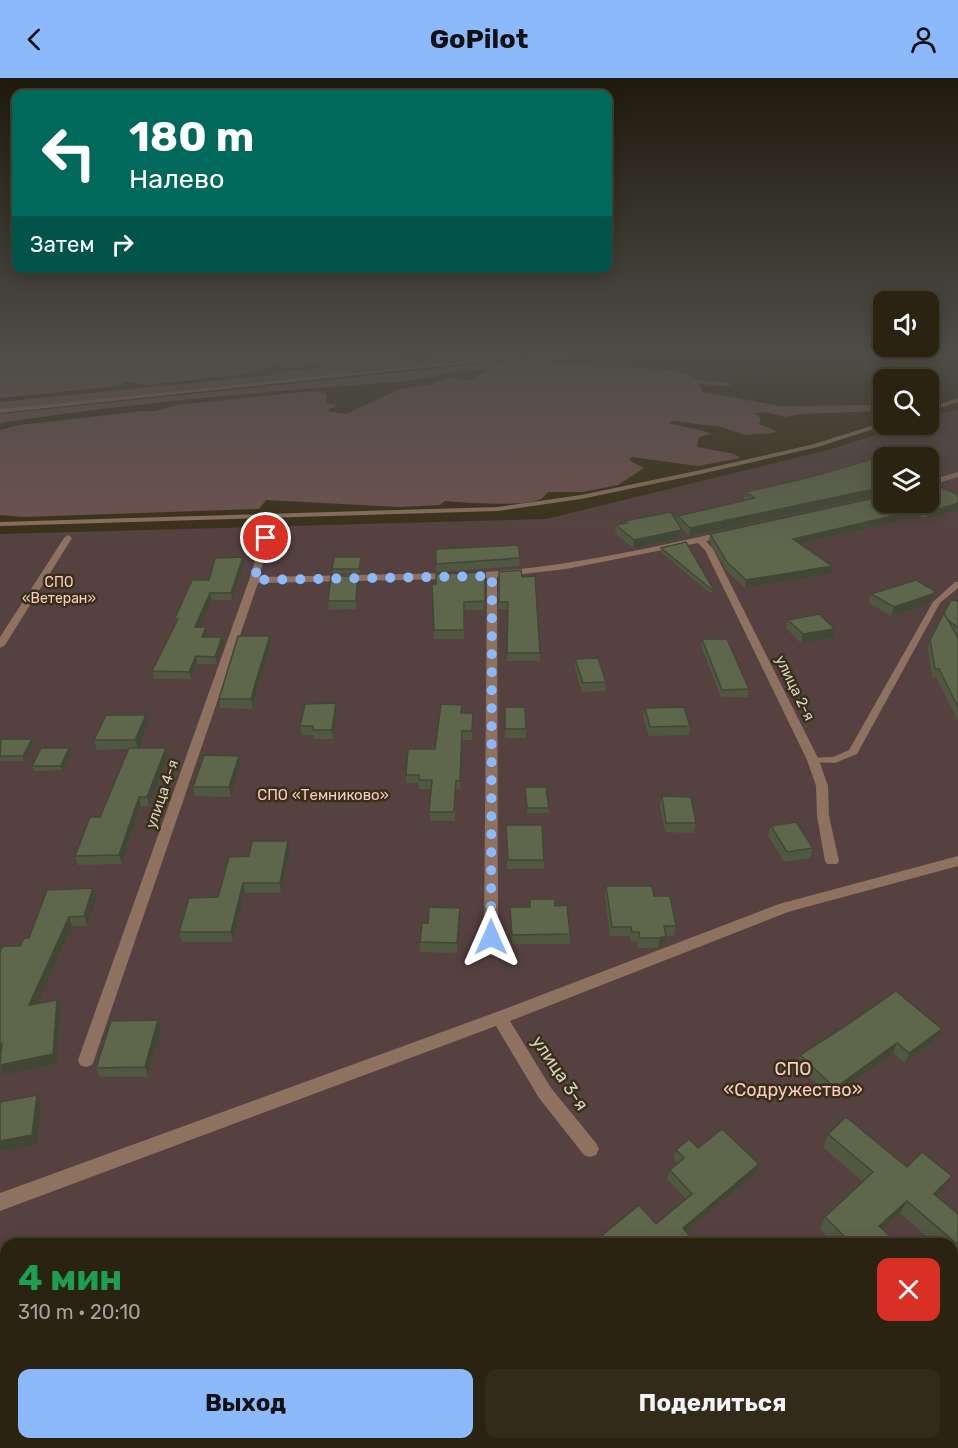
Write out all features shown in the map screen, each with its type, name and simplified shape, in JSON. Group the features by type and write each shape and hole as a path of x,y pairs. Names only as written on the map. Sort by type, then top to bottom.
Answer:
{"street":[{"path":"939,480 958,474"},
{"path":"254,580 492,576 571,567 735,532"},
{"path":"0,645 68,538"},
{"name":"улица 4-я","path":"86,1060 254,580 266,538"},
{"name":"улица 2-я","path":"700,539 709,549 813,760 822,786 823,816 832,861"},
{"path":"491,937 492,576"},
{"path":"0,1202 500,1018 784,908 958,861"},
{"name":"улица 3-я","path":"500,1018 545,1093 590,1149"}],"lane":[{"path":"0,524 498,509 581,497 696,473 816,446 873,428"},
{"path":"813,760 835,760 853,752 937,602 958,584"}],"green space":[{"name":"СПО «Темниково»","path":"939,416 958,416 958,1238 0,1238 0,534 546,519 824,451 876,435 939,435"}],"shaded area":[{"path":"0,416 50,416 0,423"},
{"path":"100,416 757,416 761,419 759,424 776,431 745,435 721,427 672,421 668,423 711,434 699,437 697,447 735,454 740,458 698,466 632,457 629,460 644,468 618,485 583,492 548,492 541,499 522,503 445,501 440,505 399,507 266,500 259,509 23,517 0,515 0,430 19,425"}],"building":[{"path":"873,459 873,489 690,528 678,516 755,498 745,492 807,478"},
{"path":"939,486 958,495 958,503 939,509"},
{"path":"873,498 873,513 905,513 793,539 832,566 746,580 727,562 710,534"},
{"path":"671,512 682,530 634,540 616,525 627,523 625,521"},
{"path":"686,542 713,588 711,589 661,548"},
{"path":"518,545 520,558 436,564 436,549"},
{"path":"243,557 231,593 210,593 195,627 206,627 202,637 222,637 215,657 196,656 189,672 152,671 178,619 175,618 192,580 209,580 215,558"},
{"path":"334,557 361,557 359,569 332,569"},
{"path":"521,570 522,577 535,576 540,653 507,653 508,602 499,602 499,572"},
{"path":"485,572 485,601 464,602 464,630 434,630 432,585 436,584 436,574"},
{"path":"331,576 358,576 356,601 328,601"},
{"path":"916,580 935,591 933,594 894,607 871,594"},
{"path":"951,600 958,601 958,628 947,619 944,613"},
{"path":"944,613 958,638 958,707 939,669 935,669 930,640"},
{"path":"819,614 835,629 803,634 788,620"},
{"path":"238,636 270,636 251,699 219,699"},
{"path":"702,639 727,639 749,689 722,690"},
{"path":"598,658 606,682 583,683 575,659"},
{"path":"336,703 332,730 313,730 313,726 300,726 305,704"},
{"path":"441,704 462,705 461,713 473,713 472,731 462,731 460,781 456,781 454,812 429,812 432,780 419,780 419,775 406,775 408,749 435,749"},
{"path":"505,707 525,707 526,729 505,729"},
{"path":"684,707 690,726 650,727 645,708"},
{"path":"106,715 146,715 135,740 94,740"},
{"path":"1,739 32,739 23,756 0,756"},
{"path":"41,748 69,748 61,766 32,766"},
{"path":"129,748 166,748 147,797 139,797 119,855 75,856 90,817 100,817"},
{"path":"204,755 239,756 229,787 193,787"},
{"path":"525,787 546,787 549,808 527,808"},
{"path":"662,796 691,797 696,823 666,823"},
{"path":"796,822 813,848 787,852 771,826"},
{"path":"506,825 542,825 544,860 508,860"},
{"path":"252,841 288,841 280,883 243,883 231,932 179,932 189,898 218,897 229,857 249,856"},
{"path":"606,886 652,886 654,896 670,896 676,926 664,926 666,936 660,938 640,938 639,932 632,932 631,927 612,927"},
{"path":"93,888 84,916 69,917 29,1005 57,1000 53,1054 0,1065 2,1043 0,1044 0,952 3,946 20,946 24,938 29,938 47,890"},
{"path":"530,899 555,899 555,906 567,905 570,934 512,935 510,907 530,907"},
{"path":"429,907 460,908 457,943 420,942 422,923 428,923"},
{"path":"896,991 942,1029 909,1053 897,1043 835,1088 800,1055 844,1027"},
{"path":"158,1020 145,1067 96,1068 111,1021"},
{"path":"37,1095 32,1135 0,1141 0,1102"},
{"path":"846,1117 907,1167 922,1152 952,1176 934,1194 958,1214 958,1238 950,1238 907,1201 879,1226 892,1238 846,1238 825,1217 873,1172 828,1134"},
{"path":"722,1129 759,1164 683,1228 692,1238 601,1238 639,1205 656,1224 692,1194 670,1170 684,1158 676,1150 689,1139 698,1148"}],"route":[{"path":"266,538 254,580 492,576 491,937"}],"park label":[{"name":"СПО «Ветеран»","path":"59,590"},
{"name":"СПО «Содружество»","path":"793,1079"}]}
